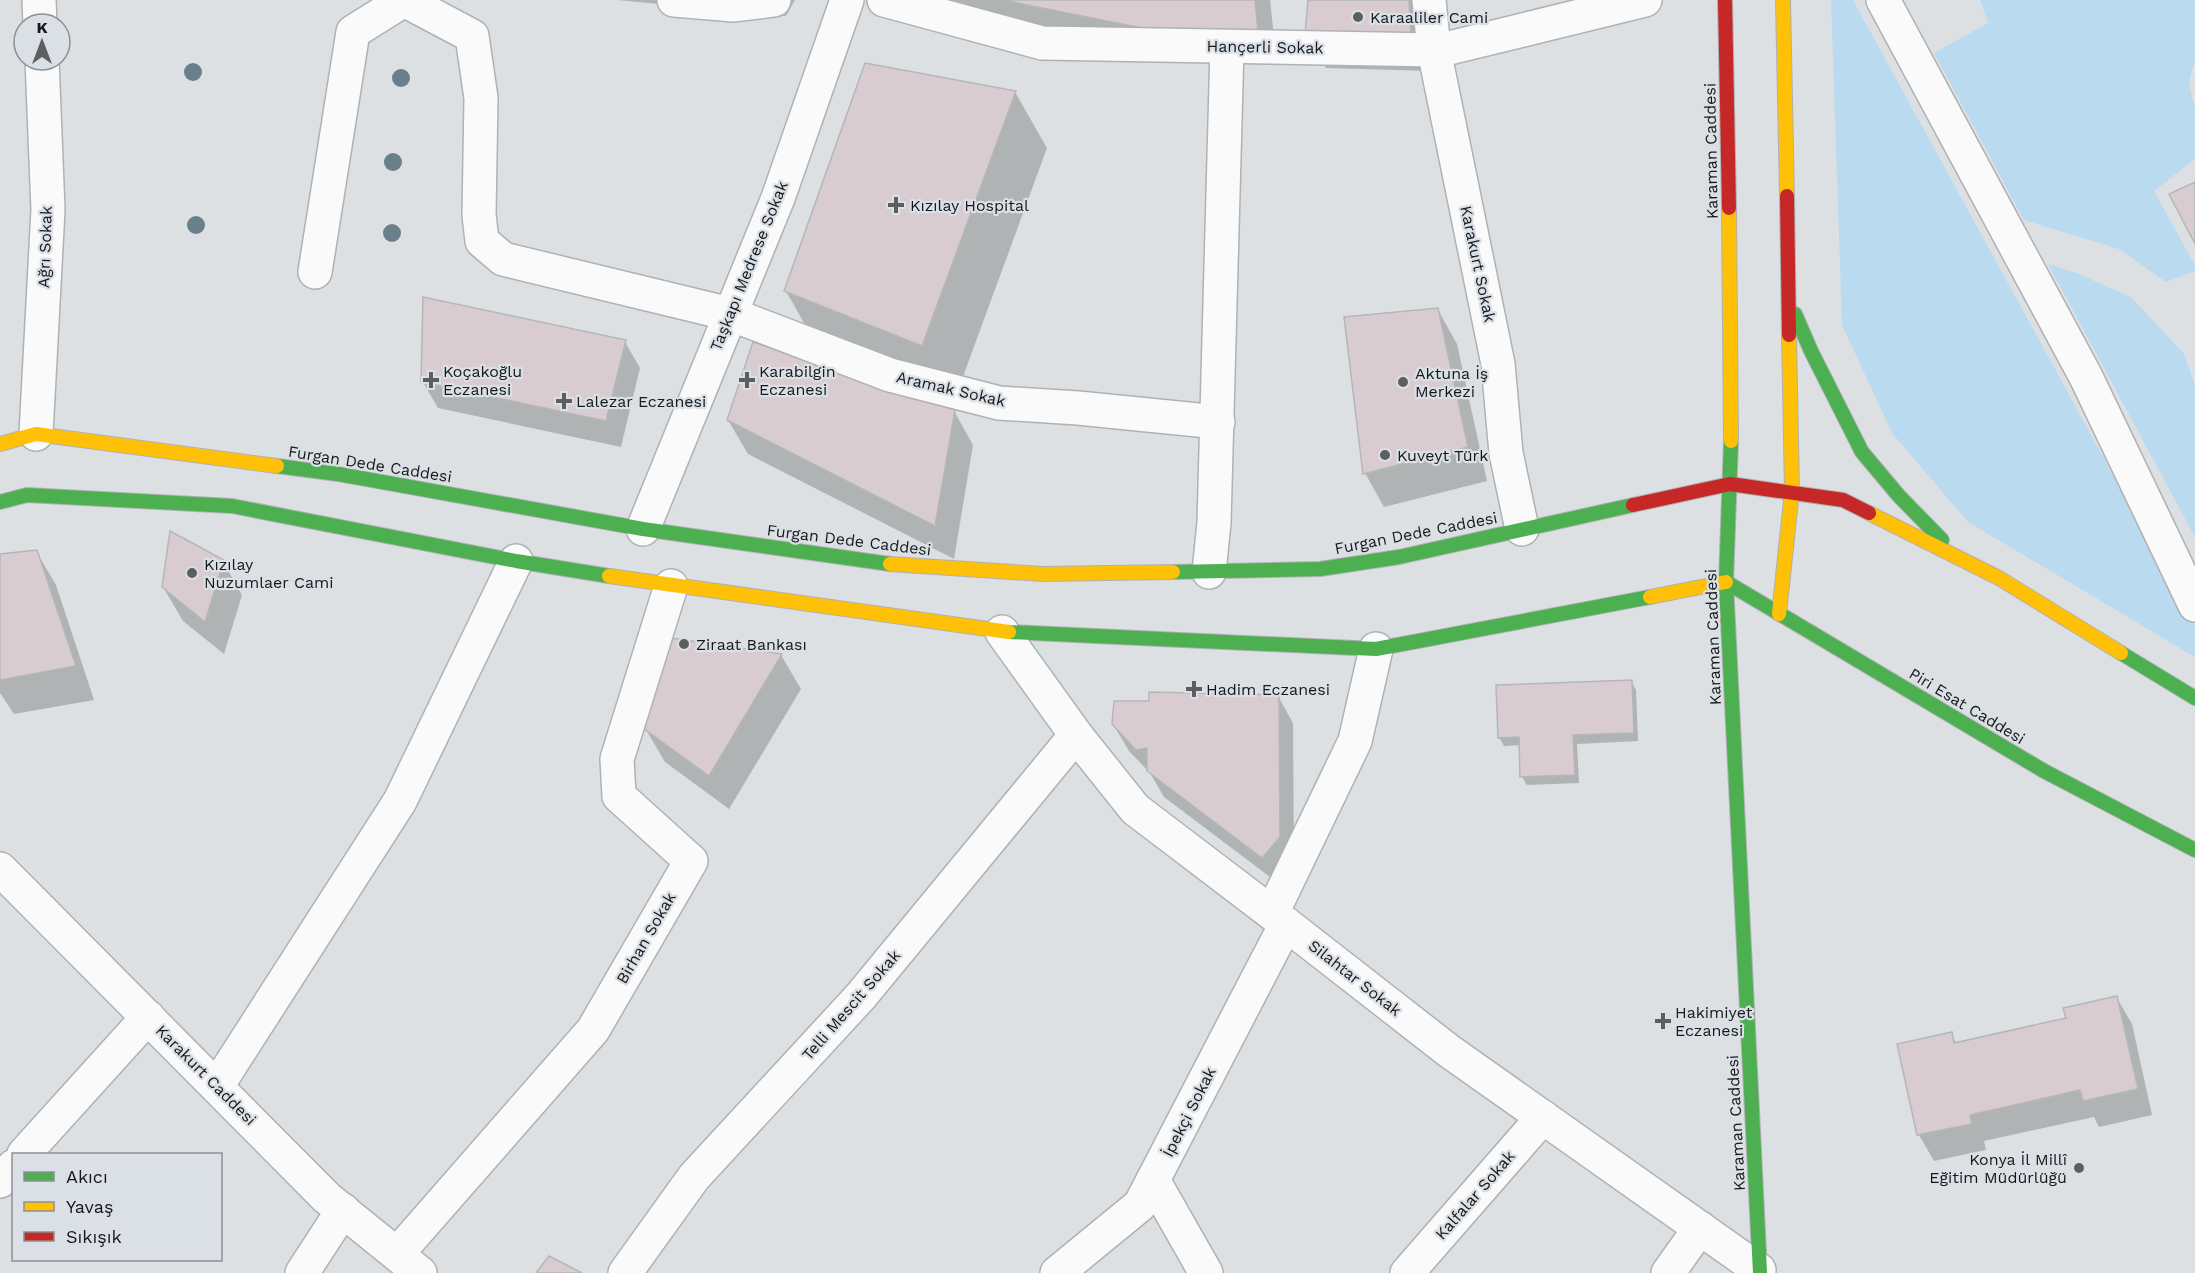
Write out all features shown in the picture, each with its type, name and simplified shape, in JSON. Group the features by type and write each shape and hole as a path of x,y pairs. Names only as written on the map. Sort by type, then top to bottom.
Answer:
{"main road":[{"name":"Karaman Caddesi","path":"1725,0 1732,414 1726,582 1759,1271"},
{"path":"1779,614 1792,491 1783,0"},
{"path":"1788,295 1810,351 1862,452 1899,496 1960,559"},
{"name":"Furgan Dede Caddesi","path":"0,444 36,434 338,474 643,529 883,564 1043,574 1209,573 1320,569 1400,557 1730,484"},
{"path":"1730,484 1843,500 1999,578 2195,698"},
{"path":"0,502 27,495 232,506 516,561 671,586 1002,632 1376,649 1726,582"},
{"name":"Piri Esat Caddesi","path":"1726,582 2044,771 2195,850"}],"street":[{"path":"315,272 353,32 404,0"},
{"name":"Aramak Sokak","path":"404,0 472,36 482,98 479,215 482,241 503,259 730,314 890,375 999,403 1078,408 1218,422"},
{"path":"674,0 734,5 774,0"},
{"name":"Taşkapı Medrese Sokak","path":"643,529 778,198 847,0"},
{"name":"Hançerli Sokak","path":"884,0 1042,44 1434,50 1442,50 1645,0"},
{"name":"Karakurt Sokak","path":"1429,0 1434,50 1498,364 1506,453 1522,529"},
{"path":"1883,0 2086,377 2195,605"},
{"path":"1209,573 1214,523 1218,422 1227,47"},
{"name":"Ağrı Sokak","path":"36,434 48,210 42,72"},
{"path":"217,1086 400,801 516,561"},
{"name":"Birhan Sokak","path":"408,1264 593,1030 691,861 619,796 617,759 671,586"},
{"name":"Silahtar Sokak","path":"1002,632 1076,735 1135,809 1449,1051 1759,1271"},
{"name":"İpekçi Sokak","path":"1058,1273 1140,1205 1153,1180 1279,918 1355,741 1376,649"},
{"name":"Telli Mescit Sokak","path":"625,1273 694,1177 861,996 1076,735"},
{"name":"Karakurt Caddesi","path":"0,869 327,1198 408,1264"},
{"path":"26,1153 148,1017"},
{"name":"Kalfalar Sokak","path":"1407,1273 1543,1117"},
{"path":"0,1181 12,1168"},
{"path":"1153,1180 1206,1273"},
{"path":"302,1273 342,1210"},
{"path":"1668,1273 1700,1228"}],"shaded area":[{"path":"1831,0 1853,0 2195,625 2195,657 1968,522 1892,433 1842,325"},
{"path":"1980,0 2195,0 2195,59 2189,83 2195,110 2195,159 2154,191 2195,265 2195,271 2166,282 2119,249 2024,220 1934,53 1988,23"},
{"path":"2048,264 2074,272 2131,297 2184,354 2195,385 2195,537"}],"building":[{"path":"1002,0 1255,0 1258,32 1142,28"},
{"name":"Karaaliler Cami","path":"1308,0 1409,0 1411,38 1305,34"},
{"name":"Kızılay Hospital","path":"865,63 1016,91 922,346 784,291"},
{"path":"2195,182 2195,244 2169,194"},
{"path":"423,297 626,340 606,421 421,382"},
{"name":"Aktuna İş Merkezi","path":"1438,308 1468,447 1363,474 1344,317"},
{"path":"753,342 955,410 935,526 727,420"},
{"name":"Kızılay Nuzumlaer Cami","path":"170,531 224,560 205,622 162,587"},
{"path":"37,550 76,666 0,680 0,554"},
{"path":"664,637 782,654 709,776 643,728"},
{"path":"1632,680 1634,733 1573,735 1575,775 1520,777 1519,737 1498,738 1496,685"},
{"path":"1149,692 1279,695 1280,837 1262,858 1147,771 1147,748 1136,750 1112,724 1114,701 1149,701"},
{"path":"2117,996 2138,1089 2083,1101 2080,1090 1970,1115 1972,1124 1917,1135 1897,1044 1952,1032 1954,1043 2066,1018 2063,1008"},
{"path":"549,1256 582,1273 536,1273"}],"traffic: fast":[{"path":"1795,314 1862,452 1899,496 1942,540"},
{"path":"1731,441 1726,582 1760,1273"},
{"path":"277,466 338,474 643,529 890,564"},
{"path":"0,502 27,495 232,506 516,561 609,576"},
{"path":"1173,572 1320,569 1399,557 1633,505"},
{"path":"1726,582 2044,771 2195,850"},
{"path":"1009,632 1376,649 1650,597"},
{"path":"2121,653 2195,698"}],"traffic: slow":[{"path":"1783,0 1787,196"},
{"path":"1729,208 1731,441"},
{"path":"1779,614 1792,491 1789,335"},
{"path":"0,444 36,434 277,466"},
{"path":"1869,513 1999,578 2121,653"},
{"path":"890,564 1043,574 1173,572"},
{"path":"609,576 1009,632"},
{"path":"1650,597 1726,582"}],"traffic: jam":[{"path":"1725,0 1729,208"},
{"path":"1787,196 1789,335"},
{"path":"1633,505 1730,484 1843,500 1869,513"}],"place":[{"name":"Karaaliler Cami","path":"1358,17"},
{"name":"Kızılay Hospital","path":"896,205"},
{"name":"Koçakoğlu Eczanesi","path":"431,380"},
{"name":"Karabilgin Eczanesi","path":"747,380"},
{"name":"Aktuna İş Merkezi","path":"1403,382"},
{"name":"Lalezar Eczanesi","path":"564,401"},
{"name":"Kuveyt Türk","path":"1385,455"},
{"name":"Kızılay Nuzumlaer Cami","path":"192,573"},
{"name":"Ziraat Bankası","path":"684,644"},
{"name":"Hadim Eczanesi","path":"1194,689"},
{"name":"Hakimiyet Eczanesi","path":"1663,1021"},
{"name":"Konya İl Millî Eğitim Müdürlüğü","path":"2079,1168"}]}
